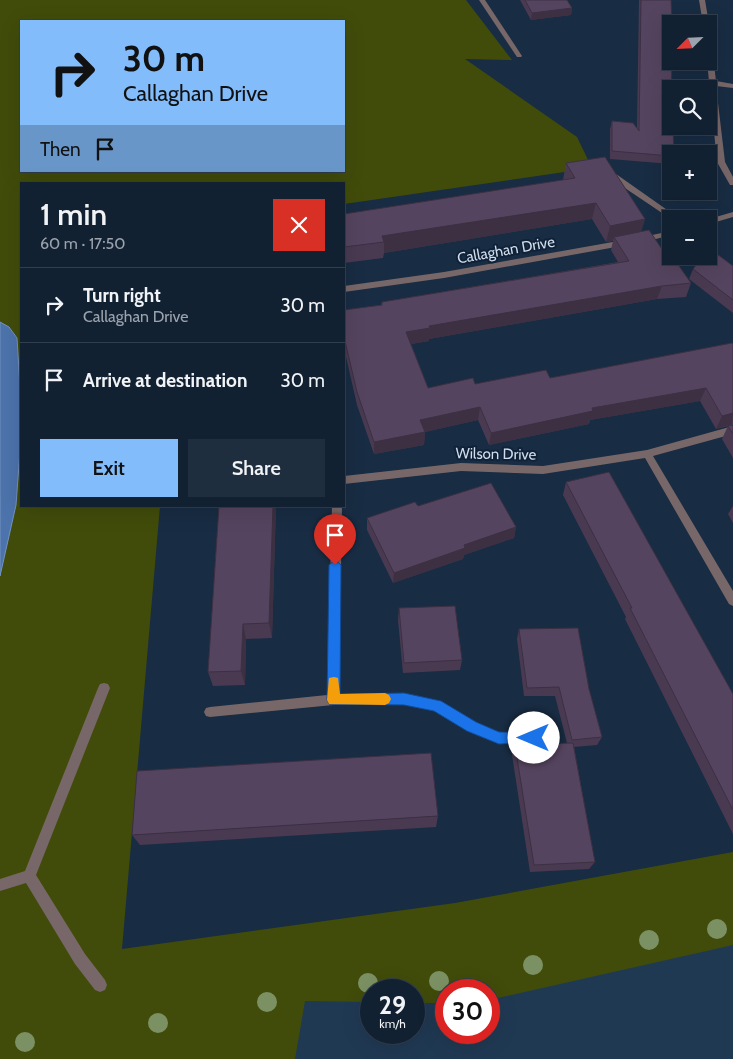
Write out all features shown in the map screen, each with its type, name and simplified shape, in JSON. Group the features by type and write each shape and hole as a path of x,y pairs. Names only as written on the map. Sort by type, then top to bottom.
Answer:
{"street":[{"path":"482,0 518,56"},
{"path":"702,0 704,15"},
{"path":"717,84 733,86"},
{"path":"717,123 721,162 733,183"},
{"path":"614,176 663,210"},
{"path":"717,219 733,214"},
{"name":"Callaghan Drive","path":"345,288 535,260 662,235"},
{"name":"Wilson Drive","path":"345,480 461,467 543,470 647,454 733,430"},
{"path":"647,454 733,601"},
{"path":"334,700 337,507"},
{"path":"0,886 29,876 104,688"},
{"path":"210,712 334,700 404,699 436,706 471,727 499,738 552,738"},
{"path":"29,876 80,959 100,985"}],"shaded area":[{"path":"733,903 733,1059 0,1059 360,982 360,1044 425,1044 425,979 376,979"}],"green space":[{"path":"0,0 466,0 512,60 465,59 577,137 592,168 345,204 345,182 20,182 20,387 17,338 9,327 0,322"},
{"path":"20,451 20,507 160,507 122,949 455,903 733,852 733,945 500,998 500,979 435,979 435,1003 425,1003 425,979 360,979 360,1002 305,1001 295,1059 0,1059 0,576 16,505"}],"water":[{"path":"0,322 9,327 17,338 20,387 20,451 16,505 0,576"}],"building":[{"path":"525,0 567,0 572,8 532,13"},
{"path":"641,0 671,0 672,15 662,15 662,70 672,70 672,80 662,80 662,135 673,135 674,145 662,145 662,155 612,151 612,121 633,123 639,131"},
{"path":"605,157 645,219 610,226 596,203 382,236 384,242 345,247 345,214 575,178 566,163"},
{"path":"649,230 662,249 662,265 678,265 691,283 662,286 429,326 430,328 406,332 428,388 473,378 475,384 546,370 550,378 732,343 733,413 722,416 706,388 592,408 593,411 491,433 480,407 420,420 425,432 374,442 357,392 345,341 345,310 629,261 614,237"},
{"path":"717,254 733,266 733,300 693,269 696,265 717,265"},
{"path":"733,425 733,434 728,426"},
{"path":"609,472 733,694 733,810 630,608 632,608 566,482"},
{"path":"491,483 516,527 464,545 465,548 394,573 367,518 415,502 418,506"},
{"path":"219,507 273,507 269,623 243,624 241,671 208,672"},
{"path":"455,606 462,660 404,663 399,608"},
{"path":"578,628 589,689 602,737 572,740 559,687 527,688 519,629"},
{"path":"573,743 595,862 534,865 515,745"},
{"path":"431,753 438,816 132,835 137,771"}],"slow traffic":[{"path":"334,682 334,700 385,699"}],"route":[{"path":"335,565 334,700 404,699 436,706 471,727 499,738 534,738"}]}
